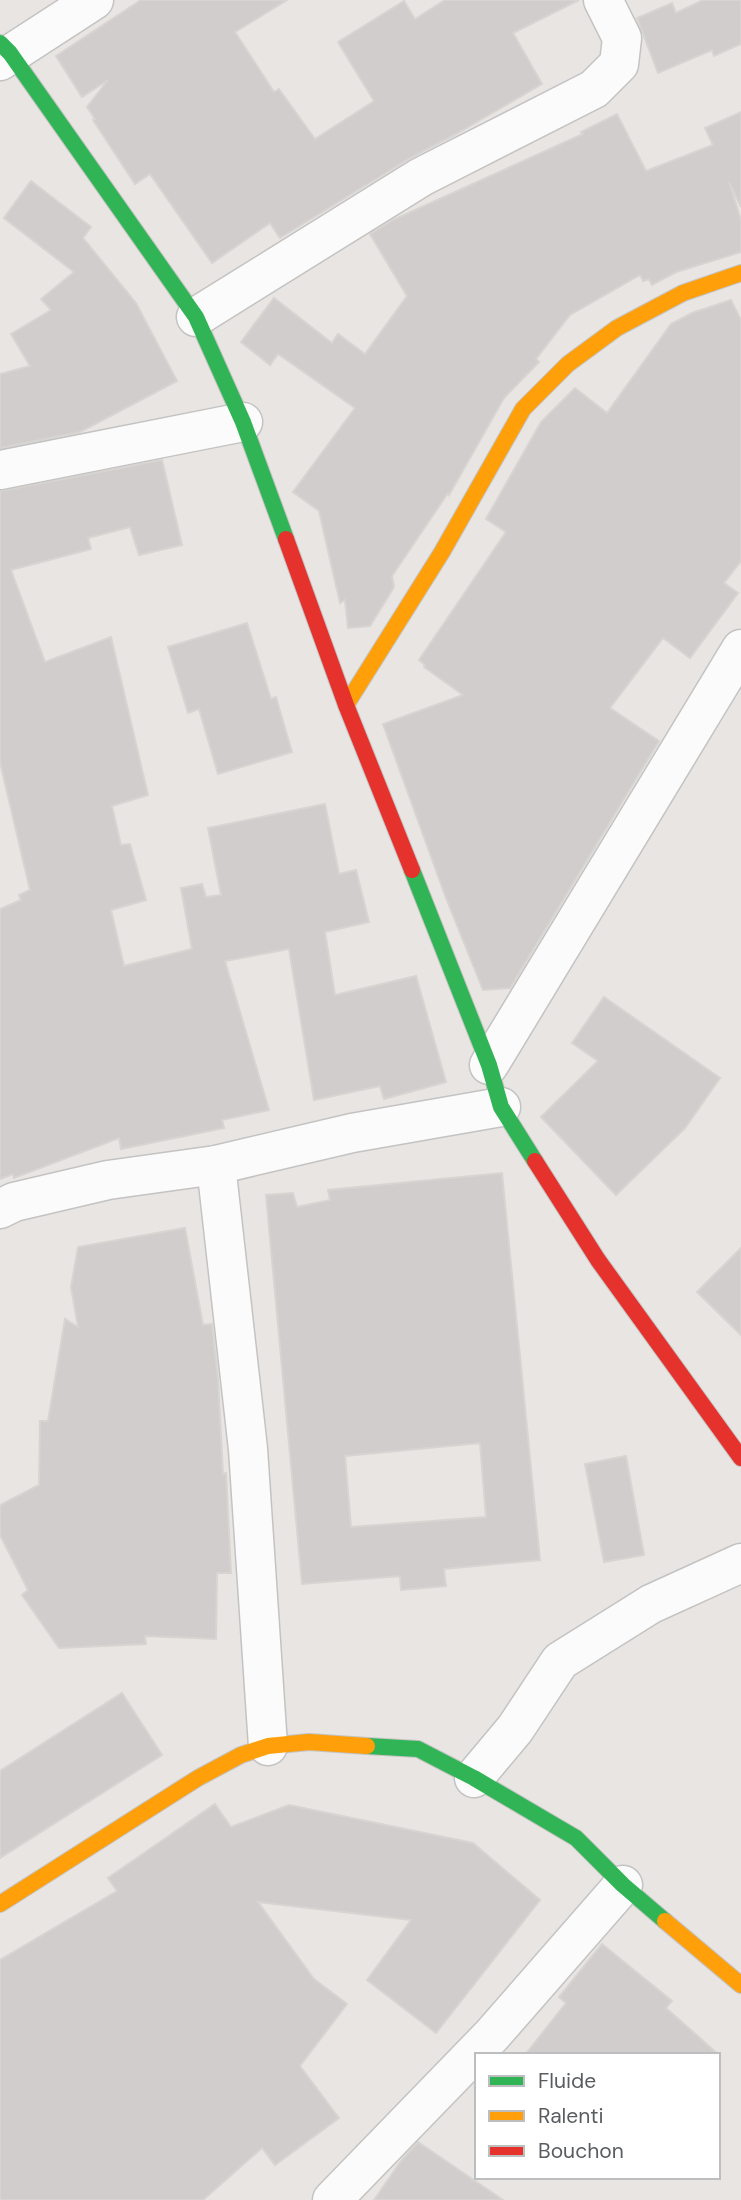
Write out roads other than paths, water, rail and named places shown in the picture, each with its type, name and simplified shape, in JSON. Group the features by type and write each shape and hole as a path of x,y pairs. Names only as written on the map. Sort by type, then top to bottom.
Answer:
{"street":[{"path":"94,0 3,53 196,317 243,422 346,705 489,1065 501,1107 598,1260 741,1458"},
{"path":"196,317 421,177 594,89 619,64 622,38 611,3"},
{"path":"346,705 442,552 523,410 568,364 617,328 683,293 741,273"},
{"path":"0,470 243,422"},
{"path":"489,1065 741,649"},
{"path":"0,1209 13,1202 108,1180 216,1165 352,1133 501,1107"},
{"path":"216,1165 248,1449 268,1746"},
{"path":"474,1778 514,1729 560,1661 651,1604 741,1563"},
{"path":"0,1904 217,1766 268,1746 309,1742 418,1749 474,1778 576,1838 623,1885 741,1985"},
{"path":"332,2200 492,2035 623,1885"}]}
